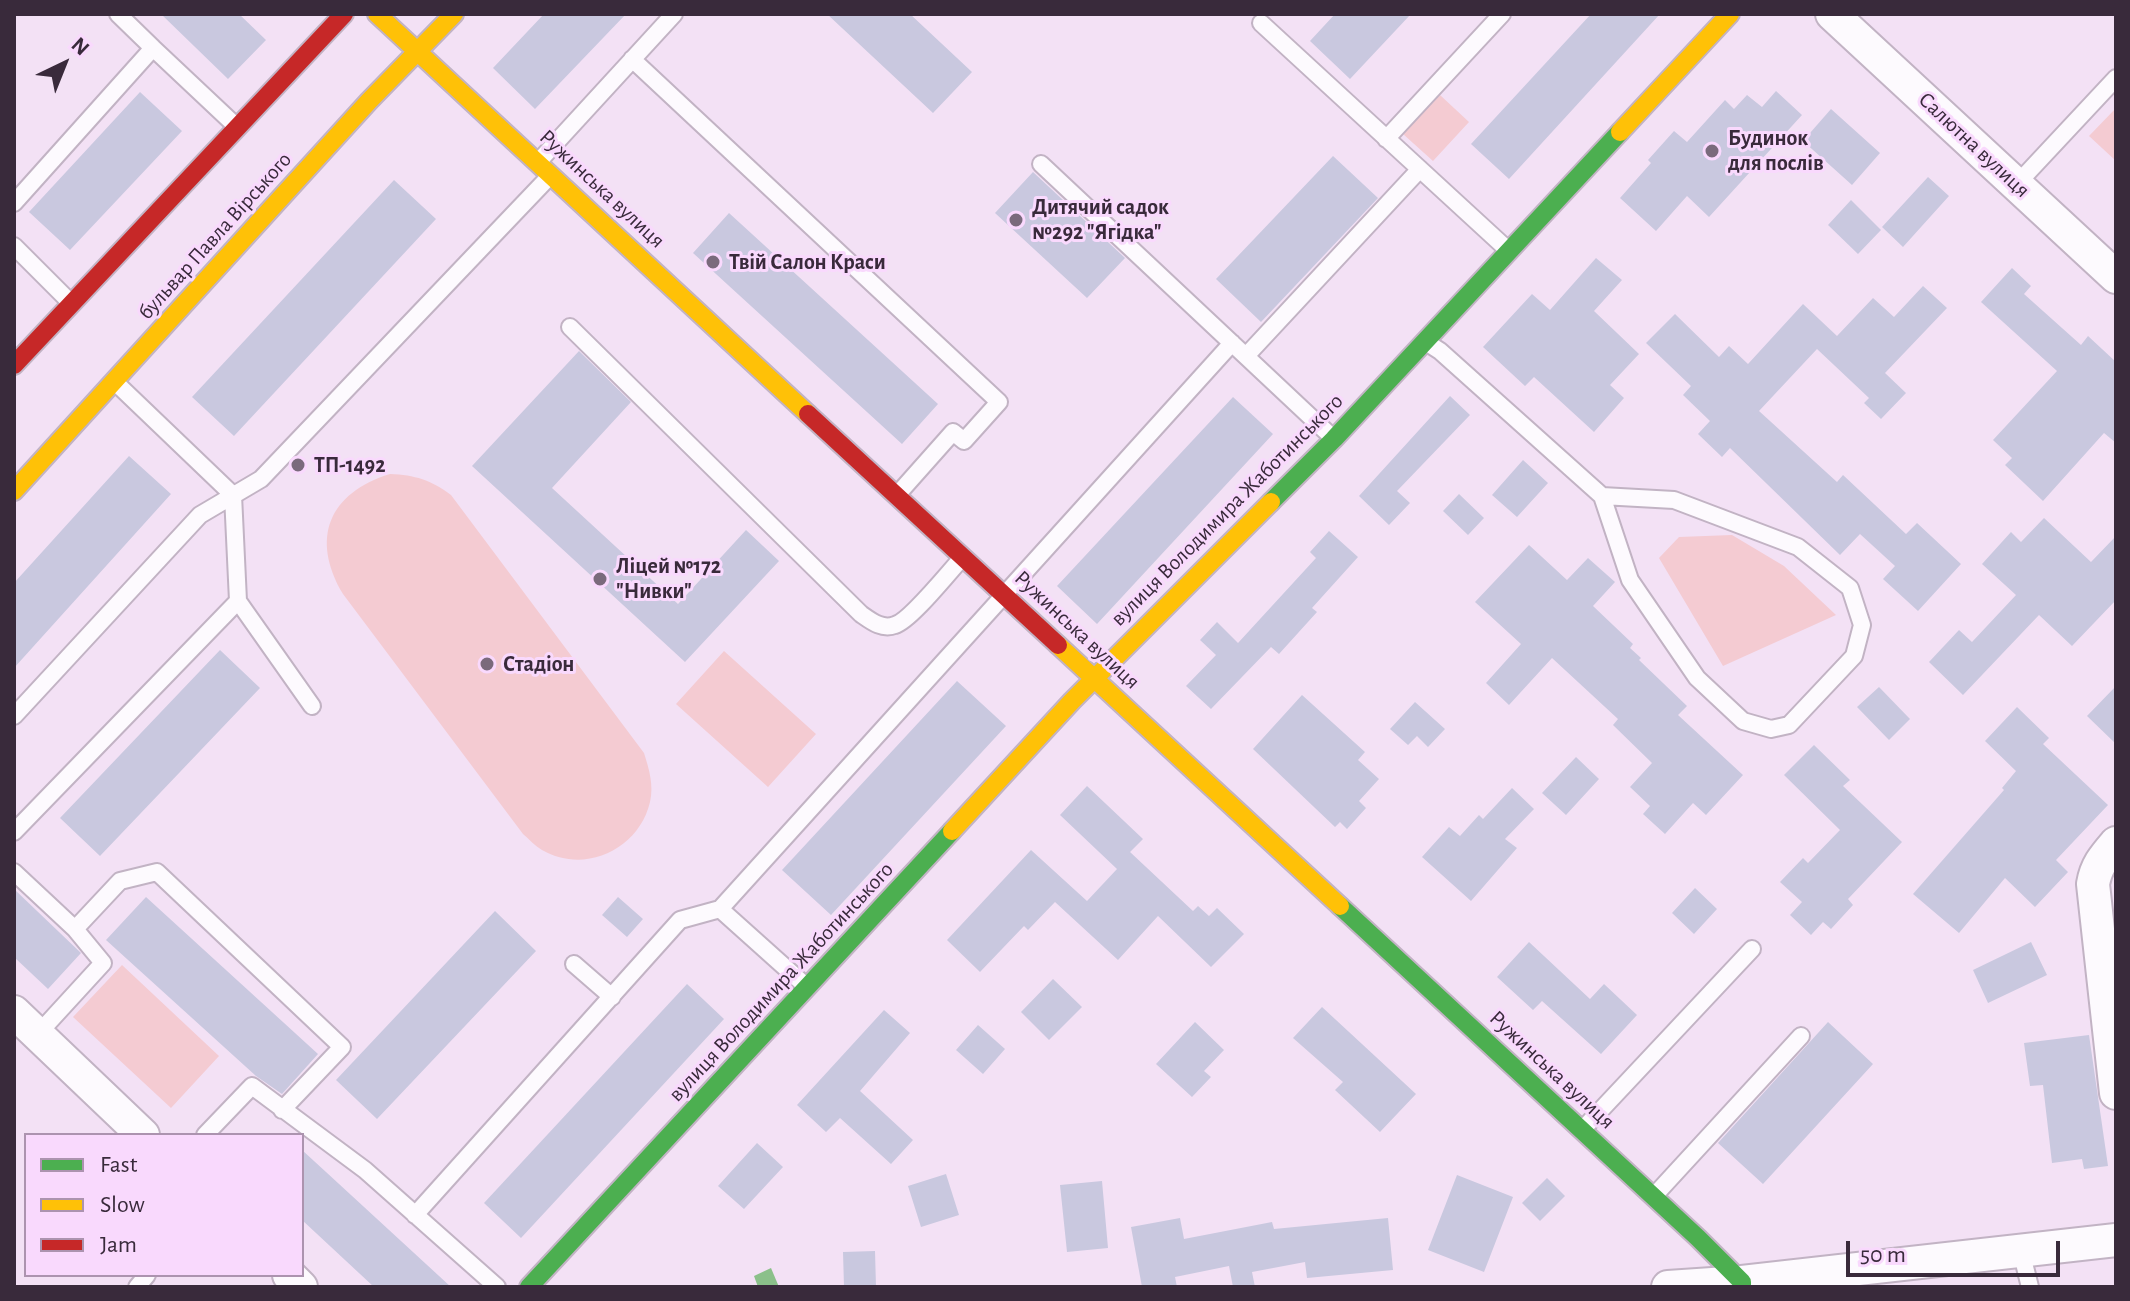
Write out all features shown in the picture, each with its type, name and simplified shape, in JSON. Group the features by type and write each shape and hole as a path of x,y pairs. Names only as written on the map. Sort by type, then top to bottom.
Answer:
{"street":[{"path":"14,365 344,14"},
{"name":"Ружинська вулиця","path":"377,14 1653,1197 1742,1284"},
{"name":"бульвар Павла Вірського","path":"14,491 454,14"},
{"name":"вулиця Володимира Жаботинського","path":"529,1287 1094,679 1334,439 1730,14"},
{"name":"Салютна вулиця","path":"1832,14 2116,277"},
{"path":"2116,843 2102,859 2093,884 2116,1093"},
{"path":"14,1012 141,1133"},
{"path":"1668,1287 1842,1280 2021,1251 2116,1240"}],"lane":[{"path":"118,14 238,128"},
{"path":"14,716 200,515 261,479 544,169 632,59 674,14"},
{"path":"1386,139 1502,14"},
{"path":"1261,23 1510,252"},
{"path":"14,203 153,48"},
{"path":"632,59 999,402 964,441 953,432 896,495"},
{"path":"2016,185 2116,78"},
{"path":"1041,164 1334,439"},
{"path":"1246,356 1420,169"},
{"path":"14,246 72,304"},
{"path":"570,327 861,614 879,626 896,625 903,620 963,557"},
{"path":"1425,341 1602,496 1630,580 1697,678 1743,721 1771,729 1789,725 1854,656 1862,625 1850,588 1798,547 1674,500 1602,496"},
{"path":"415,1215 680,920 720,909 1232,343"},
{"path":"115,382 233,495 238,601 312,706"},
{"path":"14,832 238,601"},
{"path":"14,872 75,929 103,963 37,1035"},
{"path":"75,929 120,881 157,872 342,1047 282,1110"},
{"path":"720,909 809,988"},
{"path":"1582,1131 1752,949"},
{"path":"574,964 612,997"},
{"path":"1653,1197 1801,1036"},
{"path":"207,1133 252,1086 365,1170 497,1287"},
{"path":"2021,1251 2030,1287"}],"shaded area":[{"path":"1440,95 1469,122 1433,161 1403,134"},
{"path":"2116,108 2116,161 2089,136"},
{"name":"Стадіон","path":"390,474 422,479 451,495 644,753 651,796 644,819 635,833 608,853 575,860 559,857 542,850 523,834 343,594 328,554 327,536 331,520 352,493"},
{"path":"1732,535 1784,566 1836,615 1723,666 1659,558 1679,537"},
{"path":"724,651 816,734 768,787 676,704"},
{"path":"122,965 219,1056 171,1108 73,1017"},
{"path":"771,1268 779,1287 758,1287 754,1276"}],"building":[{"path":"161,14 239,14 266,40 228,79"},
{"path":"544,14 626,14 535,109 493,68"},
{"path":"827,14 910,14 972,72 933,113"},
{"path":"1335,14 1411,14 1350,79 1310,41"},
{"path":"1591,14 1660,14 1509,179 1471,144"},
{"name":"Будинок для послів","path":"1776,91 1802,115 1709,217 1687,196 1656,231 1620,198 1674,131 1687,142 1725,100 1734,109 1747,95 1762,107"},
{"path":"140,92 182,131 70,250 29,212"},
{"path":"1831,109 1880,153 1852,185 1803,141"},
{"path":"1333,156 1378,198 1261,322 1216,279"},
{"path":"1033,172 1125,258 1087,298 995,213"},
{"path":"1928,177 1949,196 1903,247 1882,227"},
{"path":"394,180 436,219 234,436 192,397"},
{"path":"1851,200 1881,230 1858,254 1828,225"},
{"path":"729,213 938,404 902,444 693,253"},
{"path":"1596,258 1622,280 1594,311 1639,354 1610,385 1624,398 1594,432 1534,377 1525,386 1483,347 1532,294 1550,310"},
{"path":"2012,268 2031,286 2024,294 2081,345 2088,336 2116,362 2116,443 2104,433 2043,501 2005,465 2012,458 1993,440 2057,371 1981,302"},
{"path":"1923,286 1947,308 1885,373 1906,393 1881,419 1864,403 1869,398 1817,349 1759,411 1837,482 1843,475 1906,534 1917,523 1961,564 1918,611 1883,579 1895,566 1860,534 1840,555 1730,448 1722,457 1698,434 1710,421 1683,395 1691,386 1646,343 1675,314 1719,357 1729,346 1748,364 1803,304 1837,336 1873,298 1894,317"},
{"path":"579,351 631,402 552,488 678,604 746,530 779,561 685,662 472,466"},
{"path":"1450,396 1470,415 1397,491 1410,503 1389,525 1359,496"},
{"path":"1233,397 1273,434 1097,624 1057,586"},
{"path":"129,456 171,494 14,668 14,583"},
{"path":"1523,460 1548,483 1517,517 1492,495"},
{"path":"1459,494 1484,518 1468,535 1443,511"},
{"path":"2044,518 2091,562 2116,536 2116,600 2072,646 2039,615 1963,695 1929,662 1959,630 1972,642 2016,595 1982,564 2011,532 2021,542"},
{"path":"1329,531 1358,557 1312,608 1317,612 1279,654 1271,647 1211,709 1186,686 1216,655 1200,640 1217,622 1238,643 1316,558 1310,552"},
{"path":"1529,545 1567,580 1588,558 1615,582 1593,606 1633,644 1630,648 1641,658 1639,660 1687,706 1678,715 1743,775 1706,815 1693,803 1665,834 1643,814 1650,806 1630,787 1652,763 1613,725 1618,719 1552,658 1509,705 1486,683 1521,644 1475,602"},
{"path":"220,650 260,688 100,856 60,818"},
{"path":"957,681 1006,726 831,915 782,870"},
{"path":"2116,686 2116,744 2087,716"},
{"path":"1879,687 1910,719 1889,740 1857,707"},
{"path":"1302,695 1365,752 1358,760 1379,779 1359,801 1366,808 1347,829 1340,822 1335,827 1253,749"},
{"path":"1415,702 1445,729 1428,747 1417,736 1408,745 1390,729"},
{"path":"2017,707 2049,738 2043,744 2108,805 2056,860 2068,872 2035,907 2005,878 1959,933 1913,894 2004,790 2002,788 2016,771 1985,741"},
{"path":"1814,745 1850,780 1843,786 1902,842 1848,899 1853,905 1831,929 1823,922 1811,935 1790,915 1802,902 1780,882 1803,858 1808,863 1840,830 1784,775"},
{"path":"1576,757 1599,779 1566,815 1542,793"},
{"path":"1087,786 1143,839 1130,852 1193,911 1198,906 1209,916 1217,908 1244,934 1211,967 1158,916 1118,960 1055,902 1028,930 1024,926 980,972 947,940 1031,850 1087,901 1117,869 1060,815"},
{"path":"1512,788 1534,809 1505,839 1517,848 1471,901 1422,857 1449,827 1460,836 1479,815 1483,819"},
{"path":"1695,888 1717,909 1694,934 1672,913"},
{"path":"14,889 81,953 48,989 14,957"},
{"path":"146,897 318,1054 282,1094 256,1076 106,940"},
{"path":"618,897 643,919 627,937 602,915"},
{"path":"495,911 536,951 377,1119 336,1080"},
{"path":"1529,942 1590,999 1604,984 1637,1015 1601,1054 1542,1001 1533,1010 1497,977"},
{"path":"2031,942 2047,975 1988,1003 1973,970"},
{"path":"1053,979 1082,1007 1049,1040 1021,1012"},
{"path":"687,984 724,1019 521,1238 484,1203"},
{"path":"1322,1007 1416,1094 1380,1132 1335,1090 1343,1082 1293,1038"},
{"path":"884,1010 910,1033 860,1091 913,1140 891,1164 840,1118 826,1132 797,1105"},
{"path":"1195,1022 1224,1050 1204,1071 1211,1077 1192,1097 1156,1064"},
{"path":"1828,1022 1873,1064 1763,1184 1718,1143"},
{"path":"978,1025 1005,1049 983,1074 956,1050"},
{"path":"2089,1035 2108,1166 2084,1169 2082,1159 2052,1163 2043,1085 2030,1086 2024,1043"},
{"path":"757,1143 783,1167 744,1209 718,1186"},
{"path":"304,1152 451,1287 374,1287 304,1222"},
{"path":"946,1174 959,1215 921,1227 908,1186"},
{"path":"1457,1175 1513,1197 1484,1272 1428,1250"},
{"path":"1547,1178 1565,1196 1540,1221 1522,1203"},
{"path":"1102,1181 1108,1248 1067,1252 1060,1185"},
{"path":"1180,1218 1184,1239 1272,1222 1274,1229 1388,1218 1393,1270 1307,1278 1305,1262 1252,1272 1255,1287 1233,1287 1229,1266 1175,1277 1177,1287 1142,1287 1131,1227"},
{"path":"875,1251 876,1287 844,1287 843,1252"}],"traffic: fast":[{"path":"1271,502 1334,439 1620,132"},
{"path":"529,1287 952,831"},
{"path":"1340,906 1698,1238 1742,1282 1742,1287"}],"traffic: slow":[{"path":"377,14 808,414"},
{"path":"14,491 369,101 454,14"},
{"path":"1620,132 1730,14"},
{"path":"952,831 1072,701 1271,502"},
{"path":"1058,645 1340,906"}],"traffic: jam":[{"path":"14,365 344,14"},
{"path":"808,414 1058,645"}],"place":[{"name":"Будинок для послів","path":"1712,151"},
{"name":"Дитячий садок №292 \"Ягідка\"","path":"1016,220"},
{"name":"Твій Салон Краси","path":"713,262"},
{"name":"ТП-1492","path":"298,465"},
{"name":"Ліцей №172 \"Нивки\"","path":"600,579"},
{"name":"Стадіон","path":"487,664"}]}
